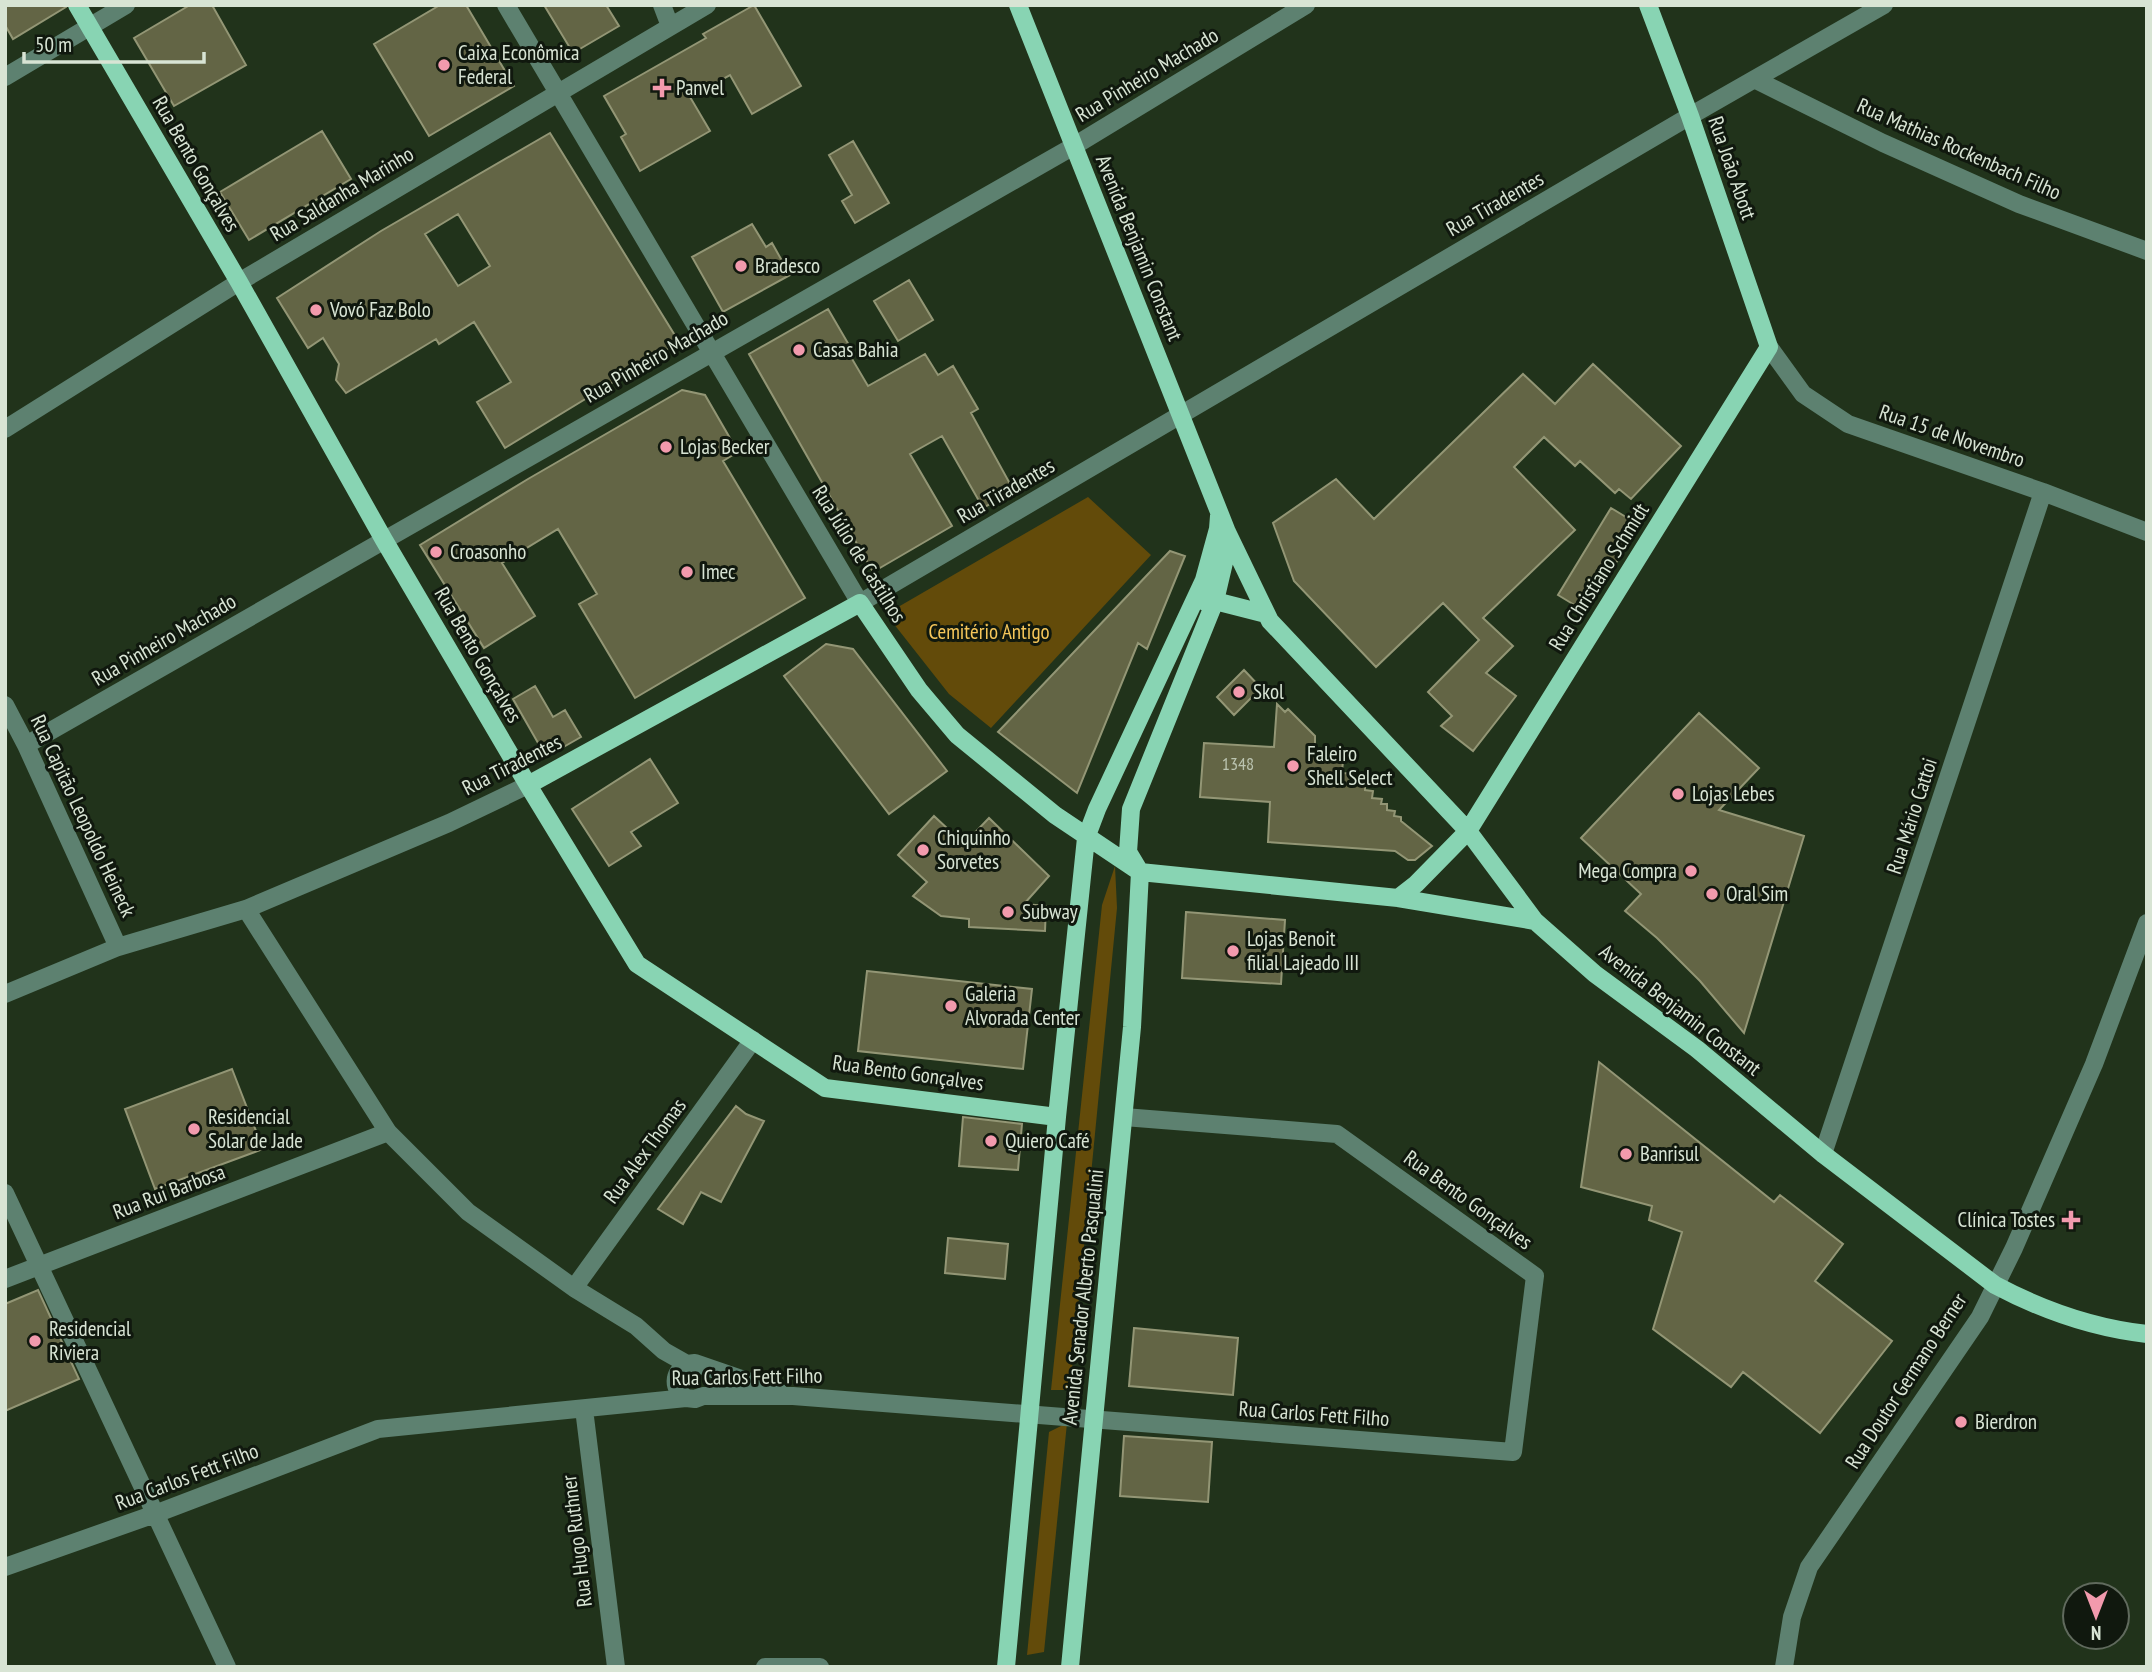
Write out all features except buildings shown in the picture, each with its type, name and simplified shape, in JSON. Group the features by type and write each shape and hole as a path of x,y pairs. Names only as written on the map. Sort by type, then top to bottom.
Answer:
{"main road":[{"name":"Rua Bento Gonçalves","path":"77,5 239,282 384,540 528,785 638,964 825,1088 1057,1117"},
{"name":"Avenida Benjamin Constant","path":"1018,5 1227,532 1270,621 1468,831 1535,921 1595,974 1697,1049 1823,1154 1995,1284 2021,1298 2085,1322 2120,1331 2147,1334"},
{"name":"Rua João Abott","path":"1648,5 1690,116 1769,347"},
{"name":"Rua Christiano Schmidt","path":"1468,831 1769,347"},
{"name":"Avenida Benjamin Constant","path":"1204,580 1218,530 1219,509"},
{"name":"Avenida Senador Alberto Pasqualini","path":"1070,1667 1132,1027 1140,872 1128,852 1131,809 1215,601 1226,554 1227,532"},
{"name":"Avenida Senador Alberto Pasqualini","path":"1006,1667 1057,1117 1087,838 1097,809 1204,580"},
{"path":"1195,602 1215,601 1266,614"},
{"name":"Rua Tiradentes","path":"528,785 860,603"},
{"name":"Rua Júlio de Castilhos","path":"860,603 919,691 957,735 1055,815 1140,872 1398,898 1535,921"},
{"path":"1398,898 1416,884 1468,831"}],"street":[{"path":"5,77 126,5"},
{"name":"Rua Júlio de Castilhos","path":"506,5 556,94 860,603"},
{"path":"662,5 670,26"},
{"name":"Rua Saldanha Marinho","path":"5,429 239,282 707,5"},
{"name":"Rua Pinheiro Machado","path":"26,745 1074,146 1306,5"},
{"name":"Rua Tiradentes","path":"860,603 1884,5"},
{"name":"Rua Mathias Rockenbach Filho","path":"1756,80 1883,143 2019,204 2147,251"},
{"name":"Rua 15 de Novembro","path":"1769,347 1803,394 1847,424 2043,492 2147,532"},
{"name":"Rua Mário Cattoi","path":"1823,1154 2043,492"},
{"name":"Rua Capitão Leopoldo Heineck","path":"5,705 26,745 118,947"},
{"name":"Rua Tiradentes","path":"5,994 118,947 246,909 449,823 528,785"},
{"path":"246,909 388,1132 468,1212 574,1288 636,1326 664,1351 688,1381 793,1396"},
{"name":"Rua Doutor Germano Berner","path":"1784,1667 1792,1617 1809,1567 1980,1317 2014,1248 2094,1064 2147,923"},
{"name":"Rua Alex Thomas","path":"574,1288 753,1040"},
{"name":"Rua Bento Gonçalves","path":"1124,1118 1337,1133 1535,1276 1513,1452"},
{"name":"Rua Rui Barbosa","path":"5,1279 388,1132"},
{"path":"5,1193 227,1667"},
{"name":"Rua Carlos Fett Filho","path":"5,1567 155,1514 378,1429 626,1405 688,1381 793,1396 1513,1452"},
{"name":"Rua Hugo Ruthner","path":"584,1409 616,1667"},
{"path":"765,1667 820,1667"}],"green space":[{"name":"Cemitério Antigo","path":"1088,497 1151,555 991,728 949,694 886,614"},
{"path":"1115,866 1117,908 1070,1390 1051,1390 1102,905"},
{"path":"1067,1423 1044,1652 1027,1655 1049,1432"}],"place":[{"name":"Caixa Econômica Federal","path":"444,65"},
{"name":"Panvel","path":"662,88"},
{"name":"Bradesco","path":"741,266"},
{"name":"Vovó Faz Bolo","path":"316,310"},
{"name":"Casas Bahia","path":"799,350"},
{"name":"Lojas Becker","path":"666,447"},
{"name":"Croasonho","path":"436,552"},
{"name":"Imec","path":"687,572"},
{"name":"Skol","path":"1239,692"},
{"name":"Faleiro Shell Select","path":"1293,766"},
{"name":"Lojas Lebes","path":"1678,794"},
{"name":"Chiquinho Sorvetes","path":"923,850"},
{"name":"Mega Compra","path":"1691,871"},
{"name":"Oral Sim","path":"1712,894"},
{"name":"Subway","path":"1008,912"},
{"name":"Lojas Benoit filial Lajeado III","path":"1233,951"},
{"name":"Galeria Alvorada Center","path":"951,1006"},
{"name":"Residencial Solar de Jade","path":"194,1129"},
{"name":"Quiero Café","path":"991,1141"},
{"name":"Banrisul","path":"1626,1154"},
{"name":"Clínica Tostes","path":"2071,1220"},
{"name":"Residencial Riviera","path":"35,1341"},
{"name":"Bierdron","path":"1961,1422"}]}
